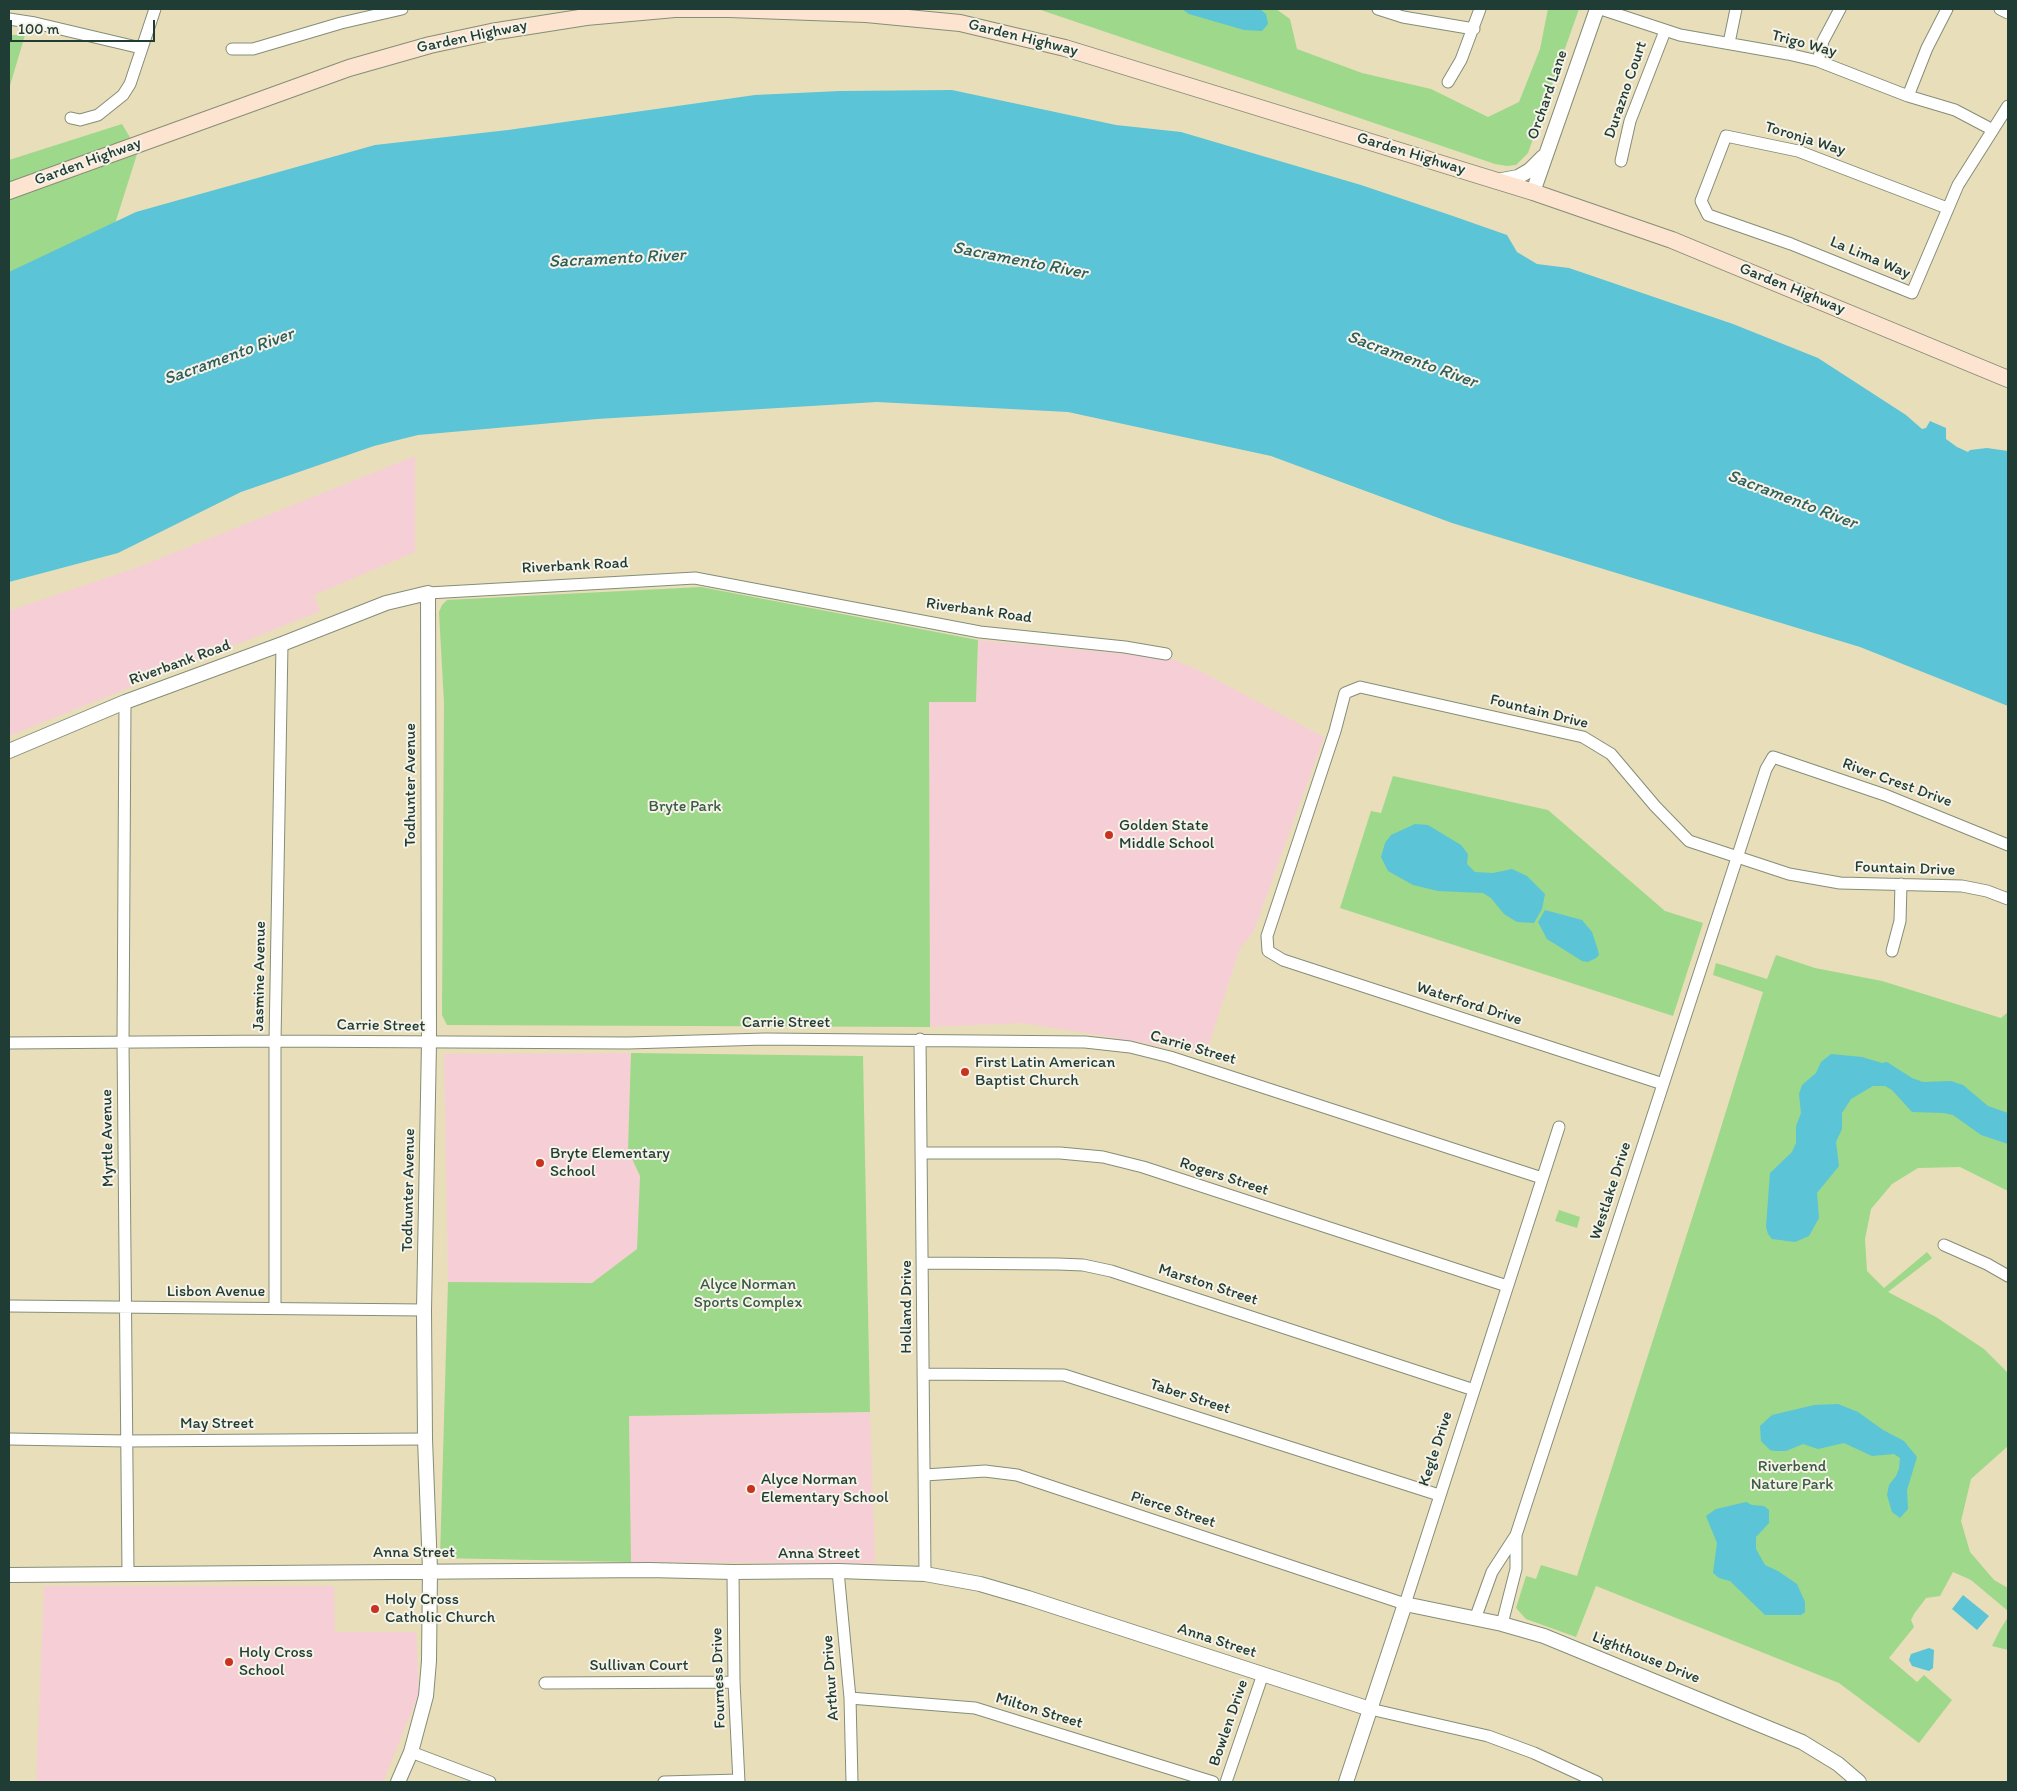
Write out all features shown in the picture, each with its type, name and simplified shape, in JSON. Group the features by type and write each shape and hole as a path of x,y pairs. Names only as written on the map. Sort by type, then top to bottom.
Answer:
{"main road":[{"name":"Garden Highway","path":"9,191 341,71 430,45 491,32 586,16 675,9 866,14 960,23 1016,35 1072,50 1533,192 1672,240 2008,379"}],"street":[{"path":"71,118 80,120 98,115 115,103 130,84 155,9"},
{"path":"232,49 253,49 386,10 402,9"},
{"path":"1378,9 1403,17 1474,29"},
{"path":"1448,82 1474,29 1480,9"},
{"name":"Orchard Lane","path":"1533,192 1597,9"},
{"name":"Trigo Way","path":"1601,9 1665,31 1818,61 1908,96 1955,110 1993,130"},
{"path":"1729,43 1736,9"},
{"path":"1818,61 1823,41 1840,9"},
{"path":"1908,96 1927,48 1947,9"},
{"path":"2000,9 2008,14"},
{"path":"9,19 43,24 141,48"},
{"name":"Durazno Court","path":"1621,162 1630,121 1665,31"},
{"name":"La Lima Way","path":"1704,210 1708,215 1792,244 1912,293 1958,186 2008,106"},
{"name":"Toronja Way","path":"1704,210 1701,201 1726,136 1798,151 1947,208"},
{"path":"1497,181 1518,177 1539,163 1546,153"},
{"name":"Riverbank Road","path":"9,751 125,702 386,603 428,593 695,578 980,632 1117,646 1166,654"},
{"name":"Todhunter Avenue","path":"398,1782 411,1752 426,1696 430,1570 425,1439 424,1310 429,1042 428,593"},
{"name":"Jasmine Avenue","path":"275,1308 275,1041 282,644"},
{"name":"Fountain Drive","path":"1268,951 1267,936 1335,732 1345,694 1360,687 1583,737 1612,754 1655,806 1689,840 1737,857 1809,879 1840,883 1962,886 1987,891 2008,899"},
{"name":"Myrtle Avenue","path":"125,702 123,1042 128,1573"},
{"name":"River Crest Drive","path":"1773,757 1885,795 2008,845"},
{"name":"Westlake Drive","path":"1475,1619 1492,1572 1516,1535 1766,769 1773,757"},
{"path":"1892,951 1900,921 1901,884"},
{"name":"Waterford Drive","path":"1268,951 1283,960 1663,1084"},
{"name":"Carrie Street","path":"9,1043 275,1041 628,1043 766,1039 1086,1042 1149,1052 1542,1178"},
{"name":"Holland Drive","path":"920,1039 923,1153 925,1574"},
{"name":"Kegle Drive","path":"1346,1782 1559,1127"},
{"name":"Rogers Street","path":"923,1153 1060,1153 1102,1157 1153,1170 1507,1286"},
{"path":"1944,1245 1987,1264 2008,1276"},
{"name":"Marston Street","path":"923,1262 1083,1265 1111,1271 1474,1390"},
{"name":"Lisbon Avenue","path":"9,1306 424,1310"},
{"name":"Taber Street","path":"923,1374 1064,1375 1439,1495"},
{"name":"May Street","path":"9,1439 126,1441 425,1439"},
{"name":"Pierce Street","path":"926,1475 985,1471 1017,1475 1405,1604"},
{"name":"Westlake Drive","path":"1502,1624 1516,1569 1516,1535"},
{"name":"Anna Street","path":"9,1575 430,1570 838,1571 925,1574 980,1584 1028,1598 1370,1709 1488,1736 1534,1753 1597,1782"},
{"name":"Arthur Drive","path":"838,1571 850,1698 852,1782"},
{"name":"Fourness Drive","path":"733,1572 734,1682 739,1781"},
{"path":"1492,1572 1513,1578"},
{"name":"Lighthouse Drive","path":"1405,1604 1502,1624 1544,1636 1758,1722 1802,1742 1838,1764 1859,1782"},
{"name":"Bowlen Drive","path":"1226,1782 1262,1674"},
{"name":"Sullivan Court","path":"545,1683 734,1682"},
{"name":"Milton Street","path":"850,1698 976,1708 1212,1782"},
{"path":"411,1752 490,1782"},
{"path":"664,1782 739,1781"}],"shaded area":[{"path":"415,456 415,552 314,595 320,611 9,736 9,611 138,567"},
{"name":"Golden State Middle School","path":"978,640 1170,658 1200,671 1324,737 1253,933 1240,948 1206,1053 1024,1023 930,1027 929,701 976,702"},
{"name":"Bryte Elementary School","path":"631,1053 628,1149 640,1176 637,1249 592,1283 448,1282 444,1054"},
{"name":"Alyce Norman Elementary School","path":"870,1412 875,1563 631,1562 628,1416"},
{"name":"Holy Cross School","path":"44,1586 334,1586 335,1632 416,1632 419,1693 383,1782 36,1782"}],"green space":[{"path":"1038,9 1276,9 1290,19 1297,49 1362,73 1431,89 1488,117 1519,102 1540,49 1548,9 1579,9 1528,153 1516,165 1507,166 1495,164"},
{"path":"9,35 25,35 9,89"},
{"path":"122,124 138,151 113,230 9,274 9,160"},
{"name":"Bryte Park","path":"701,587 978,640 976,702 929,702 930,1027 447,1025 442,1015 444,703 439,612 442,605 447,600"},
{"path":"1393,776 1548,810 1665,911 1703,923 1673,1016 1340,908 1371,811 1381,813"},
{"name":"Riverbend Nature Park","path":"1776,955 1815,968 1882,981 2001,1018 2008,1012 2008,1191 1960,1167 1918,1168 1892,1184 1871,1209 1865,1239 1867,1271 1884,1288 1927,1252 1932,1258 1888,1292 1936,1317 1984,1349 2008,1373 2008,1446 1971,1479 1961,1521 1970,1552 1994,1580 2008,1588 2008,1611 1971,1580 1953,1572 1940,1596 1926,1598 1914,1614 1911,1620 1914,1627 1889,1658 1917,1682 1924,1675 1952,1700 1919,1743 1839,1683 1596,1586 1576,1637 1526,1619 1516,1608 1526,1576 1536,1579 1541,1565 1577,1576 1763,992 1713,975 1716,963 1767,979"},
{"name":"Alyce Norman Sports Complex","path":"631,1053 863,1056 870,1412 629,1416 631,1562 440,1558 448,1282 592,1283 637,1249 640,1176 628,1150"},
{"path":"1559,1210 1580,1217 1577,1228 1555,1221"},
{"path":"2008,1617 2008,1650 1992,1646 2000,1630"}],"water":[{"path":"1182,9 1260,9 1266,14 1268,24 1262,31 1244,30 1189,14"},
{"name":"Sacramento River","path":"952,90 1116,125 1181,132 1361,185 1450,215 1507,235 1517,252 1537,264 1569,268 1733,324 1818,358 1906,415 1922,429 1926,428 1930,421 1946,428 1946,439 1968,452 1970,450 1987,448 2008,451 2008,706 1860,647 1452,523 1271,456 1068,412 877,402 597,419 418,435 374,446 241,492 118,553 9,582 9,272 136,212 375,145 508,130 755,95 840,91"},
{"path":"1415,824 1428,825 1461,845 1468,854 1467,864 1475,872 1493,873 1512,869 1527,876 1545,894 1542,909 1534,923 1517,922 1504,914 1491,898 1483,893 1438,891 1413,885 1388,871 1381,857 1385,843 1391,835"},
{"path":"1545,910 1582,920 1592,932 1599,955 1588,962 1582,961 1547,939 1538,922"},
{"path":"1831,1054 1862,1057 1882,1063 1887,1062 1912,1078 1923,1082 1951,1081 1963,1085 1988,1106 2008,1113 2008,1144 1981,1135 1953,1115 1912,1112 1892,1090 1885,1086 1873,1086 1851,1099 1842,1113 1842,1129 1836,1142 1839,1166 1817,1193 1819,1218 1809,1236 1795,1242 1772,1239 1766,1227 1770,1173 1792,1152 1796,1143 1796,1126 1801,1113 1799,1094 1802,1085 1816,1073 1821,1062"},
{"path":"1838,1404 1858,1412 1883,1430 1904,1441 1917,1457 1907,1490 1908,1509 1900,1518 1892,1512 1887,1495 1889,1485 1899,1469 1900,1458 1894,1454 1872,1456 1844,1443 1818,1449 1803,1444 1786,1451 1775,1451 1770,1450 1761,1441 1760,1426 1772,1415 1814,1405"},
{"path":"1746,1502 1752,1505 1764,1506 1769,1510 1769,1523 1756,1537 1756,1549 1765,1565 1797,1584 1805,1602 1805,1612 1801,1615 1765,1615 1730,1581 1719,1578 1713,1573 1717,1543 1706,1516 1716,1509"},
{"path":"1963,1595 1989,1616 1977,1630 1952,1609"},
{"path":"1929,1648 1934,1650 1933,1668 1929,1671 1912,1666 1909,1660 1911,1654"}],"place":[{"name":"Golden State Middle School","path":"1109,835"},
{"name":"First Latin American Baptist Church","path":"965,1072"},
{"name":"Bryte Elementary School","path":"540,1163"},
{"name":"Alyce Norman Elementary School","path":"751,1489"},
{"name":"Holy Cross Catholic Church","path":"375,1609"},
{"name":"Holy Cross School","path":"229,1662"}]}
